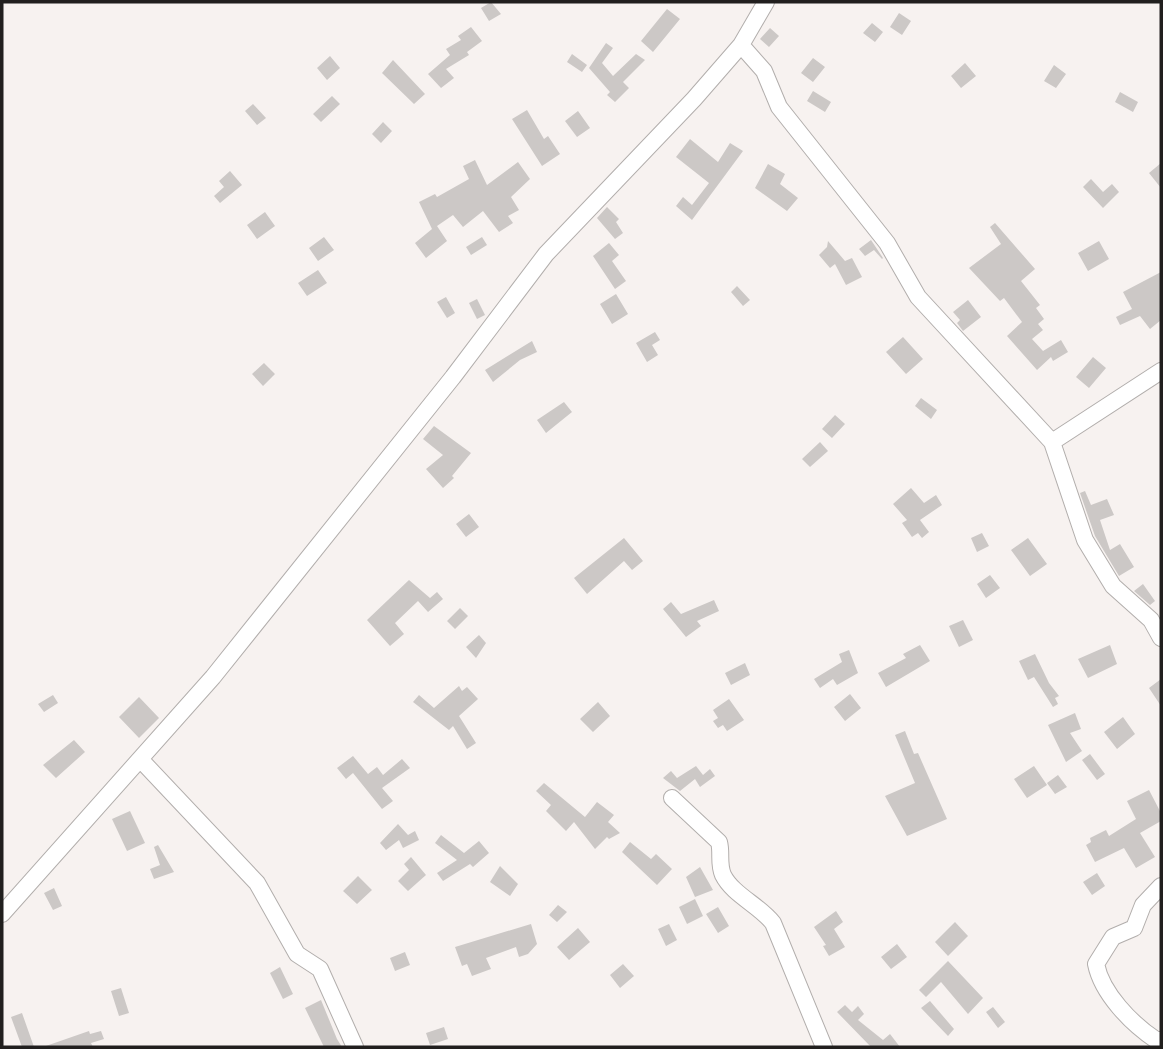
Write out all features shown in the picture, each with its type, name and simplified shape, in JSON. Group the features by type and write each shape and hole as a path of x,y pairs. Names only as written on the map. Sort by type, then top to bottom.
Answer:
{"street":[{"path":"2,915 238,645 546,254 694,99 741,45 766,2"},
{"path":"741,45 764,71 779,107 887,243 918,297 1052,442 1086,540 1113,586 1151,620 1161,638"},
{"path":"1052,442 1161,371"},
{"path":"140,759 257,883 297,954 320,969 355,1047"},
{"path":"672,798 719,842 718,860 732,888 761,908 773,923 824,1047"},
{"path":"1161,886 1143,905 1134,928 1113,937 1096,964 1107,990 1132,1020 1156,1040 1161,1040"}],"building":[{"path":"491,2 501,14 489,21 481,8"},
{"path":"667,9 680,19 653,52 641,41"},
{"path":"899,13 911,21 902,35 890,27"},
{"path":"872,23 883,32 875,42 863,33"},
{"path":"471,27 482,41 467,52 469,55 446,69 454,78 441,88 428,74 450,55 446,49 461,40 458,36"},
{"path":"770,28 779,36 769,47 760,39"},
{"path":"606,43 613,48 602,63 613,76 636,54 645,60 623,82 629,88 615,102 607,95 610,92 589,68"},
{"path":"572,54 587,65 582,72 567,62"},
{"path":"330,56 340,68 327,80 317,68"},
{"path":"813,58 825,67 813,82 801,73"},
{"path":"393,60 425,94 414,104 382,73"},
{"path":"965,63 976,76 961,88 951,76"},
{"path":"1054,65 1066,74 1056,88 1044,81"},
{"path":"813,91 831,102 825,112 807,101"},
{"path":"1120,92 1138,102 1133,112 1115,102"},
{"path":"332,96 340,104 321,122 313,114"},
{"path":"253,104 266,118 257,125 245,111"},
{"path":"527,110 544,139 548,136 560,154 542,166 512,119"},
{"path":"578,111 590,128 577,137 565,121"},
{"path":"383,122 392,131 381,143 372,134"},
{"path":"690,139 718,162 730,143 743,151 692,220 676,206 683,197 692,205 709,183 676,157"},
{"path":"475,160 487,185 518,162 530,179 511,197 519,210 508,216 513,223 499,232 483,211 463,227 453,215 437,226 447,241 426,258 415,243 432,229 419,202 435,194 437,197 469,179 463,166"},
{"path":"1161,163 1161,188 1149,173"},
{"path":"768,164 785,174 780,184 798,198 787,211 755,188"},
{"path":"230,171 242,185 220,203 214,196 224,187 219,181"},
{"path":"1091,179 1103,192 1112,184 1119,192 1103,208 1083,187"},
{"path":"607,207 619,219 616,222 623,233 615,239 597,218"},
{"path":"265,212 275,226 257,239 247,225"},
{"path":"995,223 1035,269 1021,281 1040,305 1036,308 1044,319 1038,324 1043,330 1032,339 1043,351 1061,340 1068,352 1053,361 1051,357 1037,370 1007,336 1022,322 1004,298 1000,301 969,268 1001,244 990,227"},
{"path":"324,237 334,250 318,261 309,248"},
{"path":"482,237 487,245 471,255 466,247"},
{"path":"871,240 882,259 874,250 865,256 859,249"},
{"path":"828,241 845,261 852,258 862,277 846,285 835,264 830,268 819,255 827,247"},
{"path":"1099,241 1109,259 1088,271 1078,253"},
{"path":"609,243 619,255 612,261 626,281 615,289 593,256"},
{"path":"318,270 327,283 307,296 298,283"},
{"path":"1161,272 1161,320 1150,329 1140,316 1120,325 1116,317 1132,309 1123,292"},
{"path":"737,286 750,300 743,306 731,292"},
{"path":"616,294 628,314 612,324 600,304"},
{"path":"446,297 455,313 447,318 437,302"},
{"path":"477,299 485,315 477,319 469,303"},
{"path":"968,300 981,317 963,331 957,323 960,320 953,312"},
{"path":"655,332 660,340 652,345 658,355 647,362 636,343"},
{"path":"903,337 923,359 906,374 886,352"},
{"path":"532,341 537,352 520,360 493,382 485,370"},
{"path":"1093,357 1106,368 1089,388 1076,377"},
{"path":"264,363 275,374 263,386 252,374"},
{"path":"921,398 937,410 931,419 915,406"},
{"path":"564,402 572,412 546,433 537,420"},
{"path":"835,415 845,424 832,438 822,429"},
{"path":"434,426 471,453 452,476 454,478 443,488 426,469 443,455 423,439"},
{"path":"820,442 828,451 810,467 802,459"},
{"path":"911,488 924,503 936,495 942,505 920,520 929,532 922,538 918,533 912,537 902,523 907,520 893,504"},
{"path":"1085,491 1091,505 1107,499 1114,515 1100,520 1110,550 1120,544 1134,567 1119,576 1095,536 1080,493"},
{"path":"469,514 479,527 466,537 456,524"},
{"path":"982,533 989,546 977,552 971,538"},
{"path":"624,538 643,561 632,570 624,561 587,594 574,578"},
{"path":"1028,538 1047,564 1030,576 1011,550"},
{"path":"990,575 1000,588 986,598 977,584"},
{"path":"409,580 430,598 437,592 443,599 428,612 418,601 395,623 404,634 390,646 367,620"},
{"path":"1143,584 1155,601 1150,605 1134,591"},
{"path":"714,600 719,611 697,621 701,626 686,637 663,609 671,602 681,614"},
{"path":"460,608 468,616 455,629 447,621"},
{"path":"963,620 973,640 959,647 949,626"},
{"path":"479,635 486,643 476,658 466,647"},
{"path":"920,645 930,661 886,687 878,673 906,658 903,654"},
{"path":"1110,645 1117,664 1088,678 1078,659"},
{"path":"849,650 858,673 837,685 833,679 820,688 814,679 842,662 839,654"},
{"path":"1035,654 1049,683 1059,696 1055,698 1058,704 1053,707 1034,677 1028,680 1019,661"},
{"path":"745,663 750,675 731,685 725,673"},
{"path":"1161,679 1161,706 1149,688"},
{"path":"459,686 462,691 467,687 478,699 459,716 476,743 467,749 453,726 449,730 413,702 419,695 434,708"},
{"path":"850,694 861,708 845,721 834,707"},
{"path":"53,695 58,703 44,712 38,704"},
{"path":"139,697 159,718 139,738 119,717"},
{"path":"729,699 744,720 727,731 723,725 718,728 713,721 718,718 713,710"},
{"path":"598,702 610,716 593,732 580,719"},
{"path":"1075,713 1081,729 1070,733 1082,751 1066,762 1048,725"},
{"path":"1123,717 1135,734 1117,749 1104,732"},
{"path":"905,731 914,754 918,753 947,819 907,836 885,796 915,783 895,735"},
{"path":"74,740 85,752 56,778 43,765"},
{"path":"1090,754 1105,774 1097,780 1082,760"},
{"path":"353,756 368,774 377,767 383,775 402,759 410,768 382,788 393,801 382,809 353,773 346,779 337,768"},
{"path":"696,766 703,775 710,769 715,776 700,787 695,779 680,791 663,778 671,771 677,778"},
{"path":"1034,766 1047,785 1027,798 1014,779"},
{"path":"1058,775 1067,787 1055,794 1047,783"},
{"path":"544,783 585,817 597,802 614,815 608,822 620,833 609,839 607,837 595,849 574,822 566,831 546,811 551,805 536,791"},
{"path":"1149,790 1161,813 1161,821 1140,833 1155,857 1136,868 1124,848 1095,862 1086,845 1091,842 1090,838 1106,830 1109,836 1136,819 1127,801"},
{"path":"130,811 145,843 127,851 112,819"},
{"path":"398,824 408,835 415,831 419,840 403,848 399,840 386,850 380,843"},
{"path":"441,835 464,853 479,841 489,853 473,867 470,864 443,881 437,873 457,860 435,843"},
{"path":"630,842 651,859 656,854 672,869 657,885 622,852"},
{"path":"158,845 174,872 154,879 150,869 160,865 154,847"},
{"path":"411,857 426,875 408,891 398,881 409,870 404,864"},
{"path":"500,866 518,884 510,896 490,882"},
{"path":"700,867 713,890 695,897 686,877"},
{"path":"1097,873 1105,886 1092,895 1083,882"},
{"path":"358,876 372,890 357,904 343,891"},
{"path":"54,888 62,906 53,910 44,893"},
{"path":"695,899 703,916 687,924 679,907"},
{"path":"558,905 567,912 557,922 549,915"},
{"path":"718,907 729,926 718,933 706,914"},
{"path":"836,911 843,922 834,929 845,947 829,956 823,946 826,945 814,927"},
{"path":"955,922 968,936 948,956 935,942"},
{"path":"531,924 537,944 528,954 519,957 516,947 486,958 491,969 472,976 467,964 462,966 455,947"},
{"path":"669,924 677,940 666,946 658,929"},
{"path":"578,928 590,942 569,960 557,947"},
{"path":"897,944 907,957 891,969 881,957"},
{"path":"405,952 410,965 395,971 390,958"},
{"path":"948,961 983,998 968,1014 941,982 926,997 919,990"},
{"path":"623,964 634,976 620,988 610,975"},
{"path":"280,967 293,994 283,999 270,973"},
{"path":"121,988 129,1013 119,1016 111,991"},
{"path":"321,1000 342,1047 324,1047 305,1008"},
{"path":"930,1001 954,1029 948,1036 921,1008"},
{"path":"845,1005 852,1012 858,1006 864,1014 858,1020 883,1040 890,1034 900,1047 871,1047 837,1012"},
{"path":"993,1007 1005,1022 998,1028 986,1012"},
{"path":"22,1013 34,1047 22,1047 11,1017"},
{"path":"444,1027 448,1039 430,1045 426,1033"},
{"path":"89,1031 90,1034 101,1031 104,1039 91,1043 93,1047 43,1047"}]}
